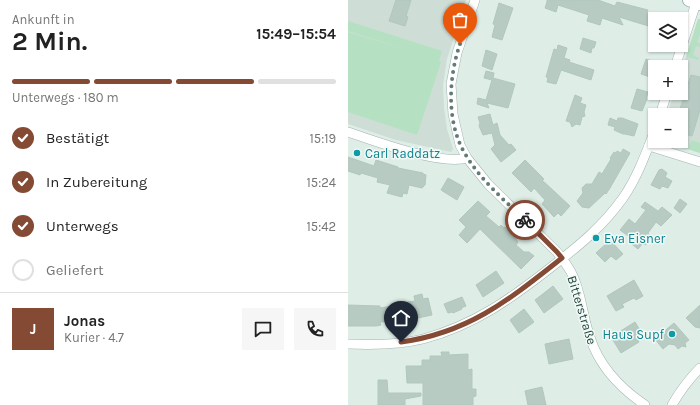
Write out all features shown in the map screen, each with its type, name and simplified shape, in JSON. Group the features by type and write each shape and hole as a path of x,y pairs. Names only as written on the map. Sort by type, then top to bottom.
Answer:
{"street":[{"name":"Bitterstraße","path":"475,0 457,53 452,84 453,114 460,145 467,158 488,184 562,258 571,272 576,286 589,336 595,351 623,389 645,405"},
{"path":"677,60 696,1"},
{"path":"348,132 399,149 424,155 460,160 467,158"},
{"path":"348,344 390,344 422,340 458,328 494,310 589,237 607,219 624,197 648,148"},
{"path":"655,148 700,162"},
{"path":"672,405 687,382 700,368"}],"shaded area":[{"path":"348,0 466,0 447,59 443,85 447,129 453,149 451,152 396,140 348,124"},
{"path":"698,19 700,19 700,153 684,148 688,148 688,108 669,108 672,100 688,100 688,60 685,60"}],"green space":[{"path":"698,19 700,19 700,34 697,42 700,43 700,47 696,46 693,55 699,58 698,60 686,58"},
{"path":"348,21 442,51 439,61 441,62 417,135 348,112 348,32 410,51 348,31"},
{"path":"692,140 700,143 700,153 688,149"}],"building":[{"path":"396,0 411,0 406,16 408,17 405,26 389,21"},
{"path":"547,0 598,0 615,6 617,2 648,10 648,26 619,17 623,25 602,18 600,25 587,21 589,15 558,5 556,12 545,8"},
{"path":"499,3 513,8 502,40 492,37 495,25 493,24"},
{"path":"583,38 596,42 591,53 580,49"},
{"path":"558,45 567,48 564,58 570,60 569,62 594,70 591,80 561,70 556,84 547,82 548,78 546,77 554,49 557,50"},
{"path":"486,50 497,54 492,70 482,66"},
{"path":"646,59 649,60 648,76 641,74"},
{"path":"486,71 494,73 493,78 515,84 508,108 487,103 489,108 477,104 478,98 486,100 492,80 484,78"},
{"path":"691,75 700,77 700,110 692,136 688,135 688,108 680,108 683,100 688,100 688,84"},
{"path":"637,89 648,92 642,111 631,108"},
{"path":"575,95 582,98 580,103 586,105 584,112 585,116 582,117 580,125 576,124 572,127 570,122 566,121"},
{"path":"490,114 493,125 497,123 500,135 516,150 501,162 491,149 495,145 492,133 483,135 479,126 480,123 478,117"},
{"path":"610,118 617,121 618,118 622,118 638,124 634,136 623,134 614,130 615,127 608,125"},
{"path":"623,149 630,153 606,194 605,193 589,208 582,207 577,201 583,193 582,188 586,184 592,184 599,172 602,174 614,152 616,153 617,151 621,153"},
{"path":"348,157 374,166 376,160 398,168 423,173 426,175 425,185 422,188 409,185 407,194 403,193 402,197 387,193 390,185 377,182 378,178 348,171"},
{"path":"525,160 544,179 542,180 570,206 561,216 558,213 554,217 542,204 545,200 534,188 531,192 512,173"},
{"path":"662,169 667,173 665,177 672,181 668,188 662,186 660,189 651,185 659,170"},
{"path":"448,178 464,187 457,200 441,190"},
{"path":"680,199 687,204 680,213 674,208"},
{"path":"478,201 490,212 486,216 499,227 501,225 504,228 505,227 516,237 515,238 518,242 516,245 524,252 529,252 534,256 521,269 480,229 467,243 459,235 466,227 459,220"},
{"path":"645,202 658,211 662,207 672,215 661,226 656,222 648,233 649,234 647,237 650,239 646,245 643,243 638,249 628,241 631,238 620,230 629,219 635,224 646,210 641,207"},
{"path":"610,240 623,254 616,260 611,256 605,262 596,253"},
{"path":"496,271 504,283 483,297 476,285"},
{"path":"634,280 643,296 636,300 634,298 622,304 624,307 616,311 607,296"},
{"path":"553,286 563,299 544,313 535,300"},
{"path":"422,294 423,299 428,298 432,315 408,320 409,323 394,325 394,321 380,322 381,325 376,326 348,326 348,305 380,306 380,308 415,301 414,296"},
{"path":"462,297 466,306 453,313 448,313 444,304"},
{"path":"700,305 700,328 695,327 686,318"},
{"path":"524,309 534,322 519,333 510,320"},
{"path":"635,322 641,332 635,336 639,342 621,353 611,337"},
{"name":"Haus Supf","path":"674,323 689,340 685,343 686,347 682,346 678,349 675,345 669,344 663,349 655,339"},
{"path":"569,339 573,359 549,364 545,344"},
{"path":"441,352 449,352 449,355 468,354 468,370 472,369 472,389 476,389 476,396 473,397 473,405 423,405 423,383 407,383 406,366 422,366 422,360 430,360 430,356 442,356"},
{"path":"378,380 387,380 388,393 421,393 421,396 405,399 405,405 378,405"},
{"path":"542,387 546,405 528,405 525,391"}],"way so far":[{"path":"460,44 453,70 451,98 456,132 460,145 467,158 488,184 525,220"}],"place":[{"name":"Carl Raddatz","path":"357,153"},
{"name":"Eva Eisner","path":"596,238"},
{"name":"Haus Supf","path":"672,334"}],"route":[{"path":"401,342 422,340 458,328 494,310 562,258 525,220"}]}
